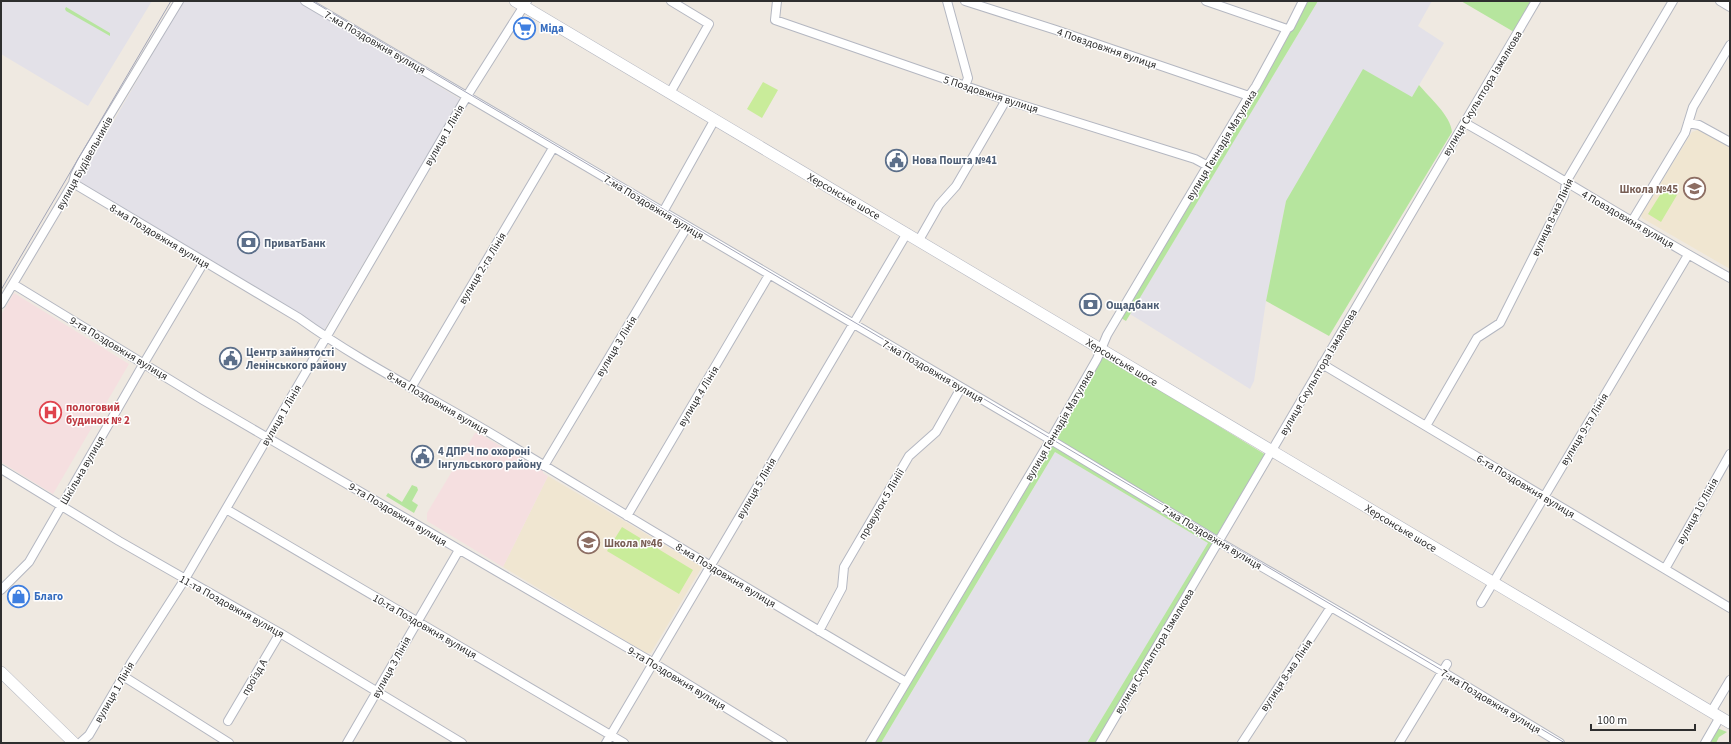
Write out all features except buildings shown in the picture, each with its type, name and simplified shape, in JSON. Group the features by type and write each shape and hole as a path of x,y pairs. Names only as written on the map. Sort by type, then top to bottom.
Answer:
{"main road":[{"name":"Херсонське шосе","path":"522,3 715,120 919,240 1272,452 1721,717"},
{"path":"1,672 74,743"}],"street":[{"name":"вулиця Будівельників","path":"1,304 74,183 75,174 82,161 179,1"},
{"name":"7-ма Поздовжня вулиця","path":"305,1 1051,440 1219,542 1443,672 1560,743"},
{"path":"670,93 708,28 708,23 671,1"},
{"name":"5 Поздовжня вулиця","path":"777,1 775,20 1006,100 1194,159 1208,166"},
{"path":"948,1 968,78 966,86"},
{"name":"4 Повздовжня вулиця","path":"965,1 1056,30 1249,96"},
{"path":"1206,1 1287,29"},
{"name":"вулиця Геннадія Матуляка","path":"870,743 1051,440 1097,359 1107,335 1256,86 1287,29 1290,27 1303,1"},
{"name":"вулиця Скульптора Ізмалкова","path":"1100,743 1536,1"},
{"name":"вулиця 8-ма Лінія","path":"1426,426 1477,338 1500,323 1564,196 1566,182 1673,1"},
{"path":"1720,1 1730,7"},
{"name":"вулиця 1 Лінія","path":"80,743 89,735 123,676 185,579 522,3"},
{"path":"1632,221 1685,132 1693,107 1730,45"},
{"path":"919,240 939,205 956,186 1006,100"},
{"path":"663,212 715,120"},
{"name":"4 Повздовжня вулиця","path":"1465,123 1616,213 1730,278"},
{"path":"1688,123 1699,125 1730,142"},
{"name":"вулиця 2-га Лінія","path":"411,388 553,148"},
{"name":"8-ма Поздовжня вулиця","path":"74,183 299,318 326,338 906,682"},
{"name":"вулиця 3 Лінія","path":"544,466 687,227"},
{"name":"вулиця 5 Лінія","path":"606,743 652,662 711,566 852,324 907,233"},
{"name":"вулиця 9-та Лінія","path":"1481,603 1688,254"},
{"name":"Шкільна вулиця","path":"1,590 29,562 204,262"},
{"name":"вулиця 4 Лінія","path":"627,516 769,275"},
{"name":"9-та Поздовжня вулиця","path":"13,284 203,400 652,662 784,743"},
{"name":"6-та Поздовжня вулиця","path":"1322,364 1730,608"},
{"name":"провулок 5 Лініії","path":"819,631 842,588 844,567 905,462 911,453 936,432 961,388"},
{"name":"вулиця 10 Лінія","path":"1665,569 1730,454"},
{"name":"11-та Поздовжня вулиця","path":"1,469 185,579 280,633 462,743"},
{"name":"10-та Поздовжня вулиця","path":"226,509 624,743"},
{"name":"вулиця 3 Лінія","path":"347,743 378,692 459,550"},
{"name":"вулиця 8-ма Лінія","path":"1242,743 1331,607"},
{"name":"проїзд А","path":"228,721 280,633"},
{"path":"1399,743 1447,664"},
{"path":"123,676 229,743"},
{"path":"1705,743 1721,717 1730,680"},
{"path":"1543,743 1544,734"}],"shaded area":[{"path":"1,1 152,1 88,106 1,54"},
{"path":"183,1 299,1 460,99 324,330 79,181"},
{"path":"1318,1 1432,1 1418,26 1444,43 1412,97 1286,201 1266,301 1254,381 1250,389 1130,314"},
{"name":"Школа №45","path":"1700,129 1730,147 1730,269 1642,218 1641,215 1692,132"},
{"name":"пологовий будинок № 2","path":"14,293 129,364 53,494 1,462 1,315"},
{"path":"475,433 478,433 543,471 543,473 548,476 503,567 427,521 427,513"},
{"path":"1055,452 1208,543 1197,563 1087,743 881,743"},
{"name":"Школа №46","path":"548,476 702,567 651,653 646,653 503,567"}],"green space":[{"path":"1305,1 1318,1 1126,321 1121,318"},
{"path":"1461,1 1533,1 1514,32"},
{"path":"66,7 110,33 110,36 66,11"},
{"path":"1363,69 1412,97 1419,85 1444,113 1451,126 1452,132 1329,336 1266,301 1286,201"},
{"path":"763,82 778,90 762,118 747,109"},
{"path":"1665,187 1677,195 1661,222 1648,214"},
{"path":"1102,358 1107,358 1266,455 1096,743 1087,743 1208,543 1055,452 881,743 873,743"},
{"path":"412,485 417,487 418,490 412,501 418,505 414,513 386,496 388,493 402,502"},
{"path":"622,527 693,570 679,594 607,551"},
{"path":"1717,728 1727,732 1719,737 1716,743 1708,743"}],"tram line":[{"path":"1,290 171,1"},
{"path":"312,1 1565,743"}],"place":[{"name":"Міда","path":"525,28"},
{"name":"Нова Пошта №41","path":"897,160"},
{"name":"Школа №45","path":"1694,189"},
{"name":"ПриватБанк","path":"249,243"},
{"name":"Ощадбанк","path":"1091,305"},
{"name":"Центр зайнятості Ленінського району","path":"230,358"},
{"name":"пологовий будинок № 2","path":"50,413"},
{"name":"4 ДПРЧ по охороні Інгульського району","path":"423,457"},
{"name":"Школа №46","path":"588,543"},
{"name":"Благо","path":"19,596"}]}
